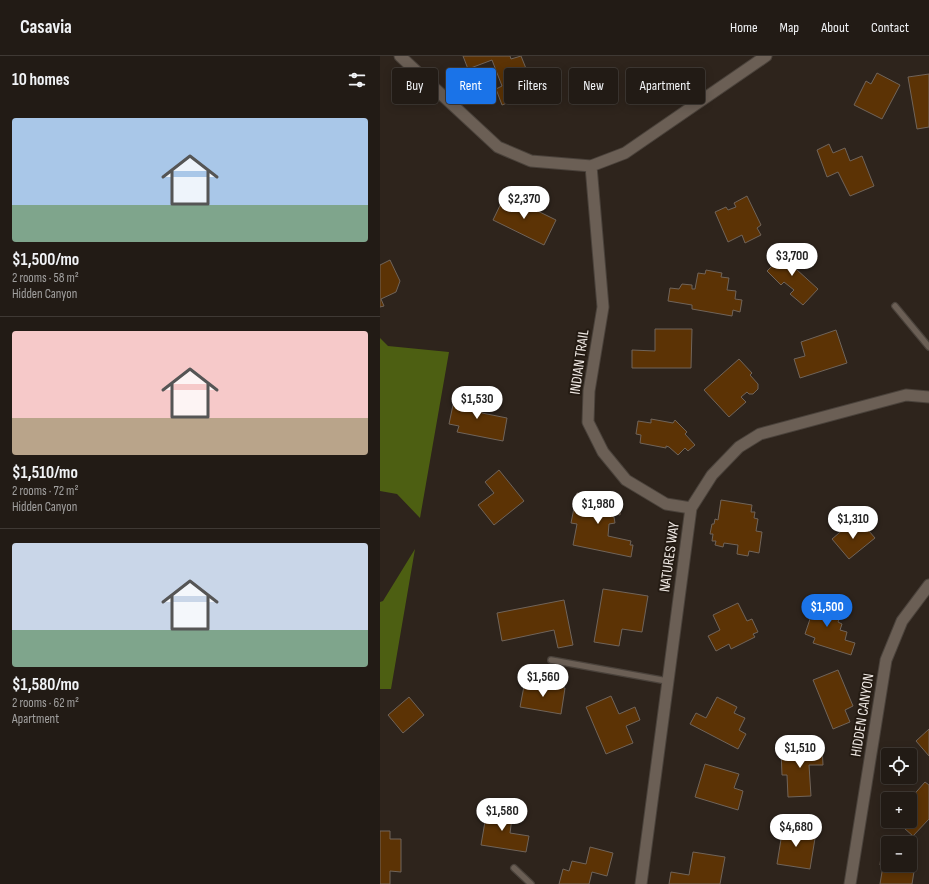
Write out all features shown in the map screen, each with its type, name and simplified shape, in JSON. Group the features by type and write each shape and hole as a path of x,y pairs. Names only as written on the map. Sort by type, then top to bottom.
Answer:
{"street":[{"path":"400,56 498,147 531,161 561,165 591,166 624,153 766,56"},
{"name":"INDIAN TRAIL","path":"591,166 603,307 589,392 588,422 603,452 626,480 666,504 691,508"},
{"name":"NATURES WAY","path":"641,884 691,508 712,475 739,447 760,434 906,395 929,397"},
{"name":"HIDDEN CANYON","path":"850,884 886,660 902,621 928,587"}],"lane":[{"path":"895,306 929,347"},
{"path":"551,660 667,681"},
{"path":"514,868 531,884"}],"green space":[{"path":"380,338 388,346 449,352 420,518 397,494 380,491"},
{"path":"415,549 391,689 380,689 380,602 383,601"}],"building":[{"path":"463,56 510,56 511,59 521,56 526,68 504,68 505,104 502,105 496,89 502,86 492,60 468,68"},
{"path":"877,73 900,85 882,119 854,105 866,81 871,84"},
{"path":"929,74 929,127 917,129 908,77"},
{"path":"829,144 833,153 845,148 850,161 862,156 874,186 850,196 838,172 827,177 817,150"},
{"path":"505,195 556,220 544,245 493,220"},
{"path":"747,196 761,225 757,228 761,235 745,243 742,235 728,242 715,212 726,207 728,210 736,207 734,203"},
{"path":"787,250 801,264 796,269 818,289 803,305 790,294 794,290 784,282 781,285 767,271 772,266 770,264"},
{"path":"390,260 400,281 396,292 381,299 384,306 380,307 380,265"},
{"path":"706,270 722,273 721,277 729,278 727,290 736,291 735,299 742,300 740,312 733,310 732,316 692,309 692,305 668,301 670,288 679,289 682,284 692,285 692,289 695,289 698,273 705,274"},
{"path":"655,329 692,329 691,368 632,368 632,350 655,351"},
{"path":"836,330 847,363 800,378 794,359 805,356 801,342"},
{"path":"739,359 752,373 750,375 758,384 758,389 753,394 749,394 747,392 741,397 746,402 729,417 704,390"},
{"path":"463,397 485,401 482,413 507,418 503,441 457,432 459,426 449,424 453,405 461,407"},
{"path":"651,419 673,423 675,420 687,432 685,434 695,445 688,451 685,448 678,455 666,446 666,448 640,443 641,435 636,434 638,421 651,423"},
{"path":"499,470 524,501 494,525 478,505 494,493 485,482"},
{"path":"577,493 616,501 615,505 621,507 620,515 613,513 612,516 614,517 615,523 609,524 608,536 631,541 630,545 633,545 631,557 573,545 577,524 571,523"},
{"path":"721,500 752,505 751,512 755,512 754,518 758,519 756,531 762,532 759,553 749,551 748,556 737,554 738,545 724,543 723,547 715,545 716,541 712,541 713,534 710,534 712,524 714,524 715,519 718,520"},
{"path":"863,524 875,538 849,559 832,539 846,527 852,533"},
{"path":"603,589 648,596 642,632 622,629 619,646 594,642"},
{"path":"564,600 573,645 558,648 554,630 502,641 497,613"},
{"path":"820,600 830,603 828,609 841,613 838,622 842,624 840,630 847,632 845,640 855,643 851,655 813,643 815,638 805,634 810,619 806,617 810,603 818,605"},
{"path":"738,603 747,621 752,619 758,632 753,634 755,637 731,649 729,644 716,651 708,636 720,630 713,615"},
{"path":"838,670 853,706 845,710 850,722 833,729 813,680"},
{"path":"525,681 565,688 561,714 520,707"},
{"path":"611,696 619,714 635,707 640,720 626,726 633,743 606,754 586,707"},
{"path":"409,697 424,715 403,733 388,715"},
{"path":"717,697 737,707 734,713 745,718 739,730 746,734 738,749 690,724 696,713 706,718"},
{"path":"929,729 929,756 916,741"},
{"path":"822,746 823,765 809,765 811,796 788,797 787,775 782,775 781,749"},
{"path":"705,764 739,774 734,788 743,791 738,810 695,797"},
{"path":"925,782 929,785 929,819 913,836 904,828 917,828 916,792"},
{"path":"488,804 499,806 498,815 512,818 510,833 529,836 526,852 481,845"},
{"path":"783,827 816,832 810,869 777,864"},
{"path":"380,831 390,831 390,839 401,839 401,872 390,871 390,884 380,884"},
{"path":"590,847 613,853 607,876 592,872 589,884 559,884 563,869 569,871 572,861 586,864"},
{"path":"693,852 725,857 720,884 669,884 671,872 689,875"},
{"path":"882,872 914,872 912,884 880,884"}]}
